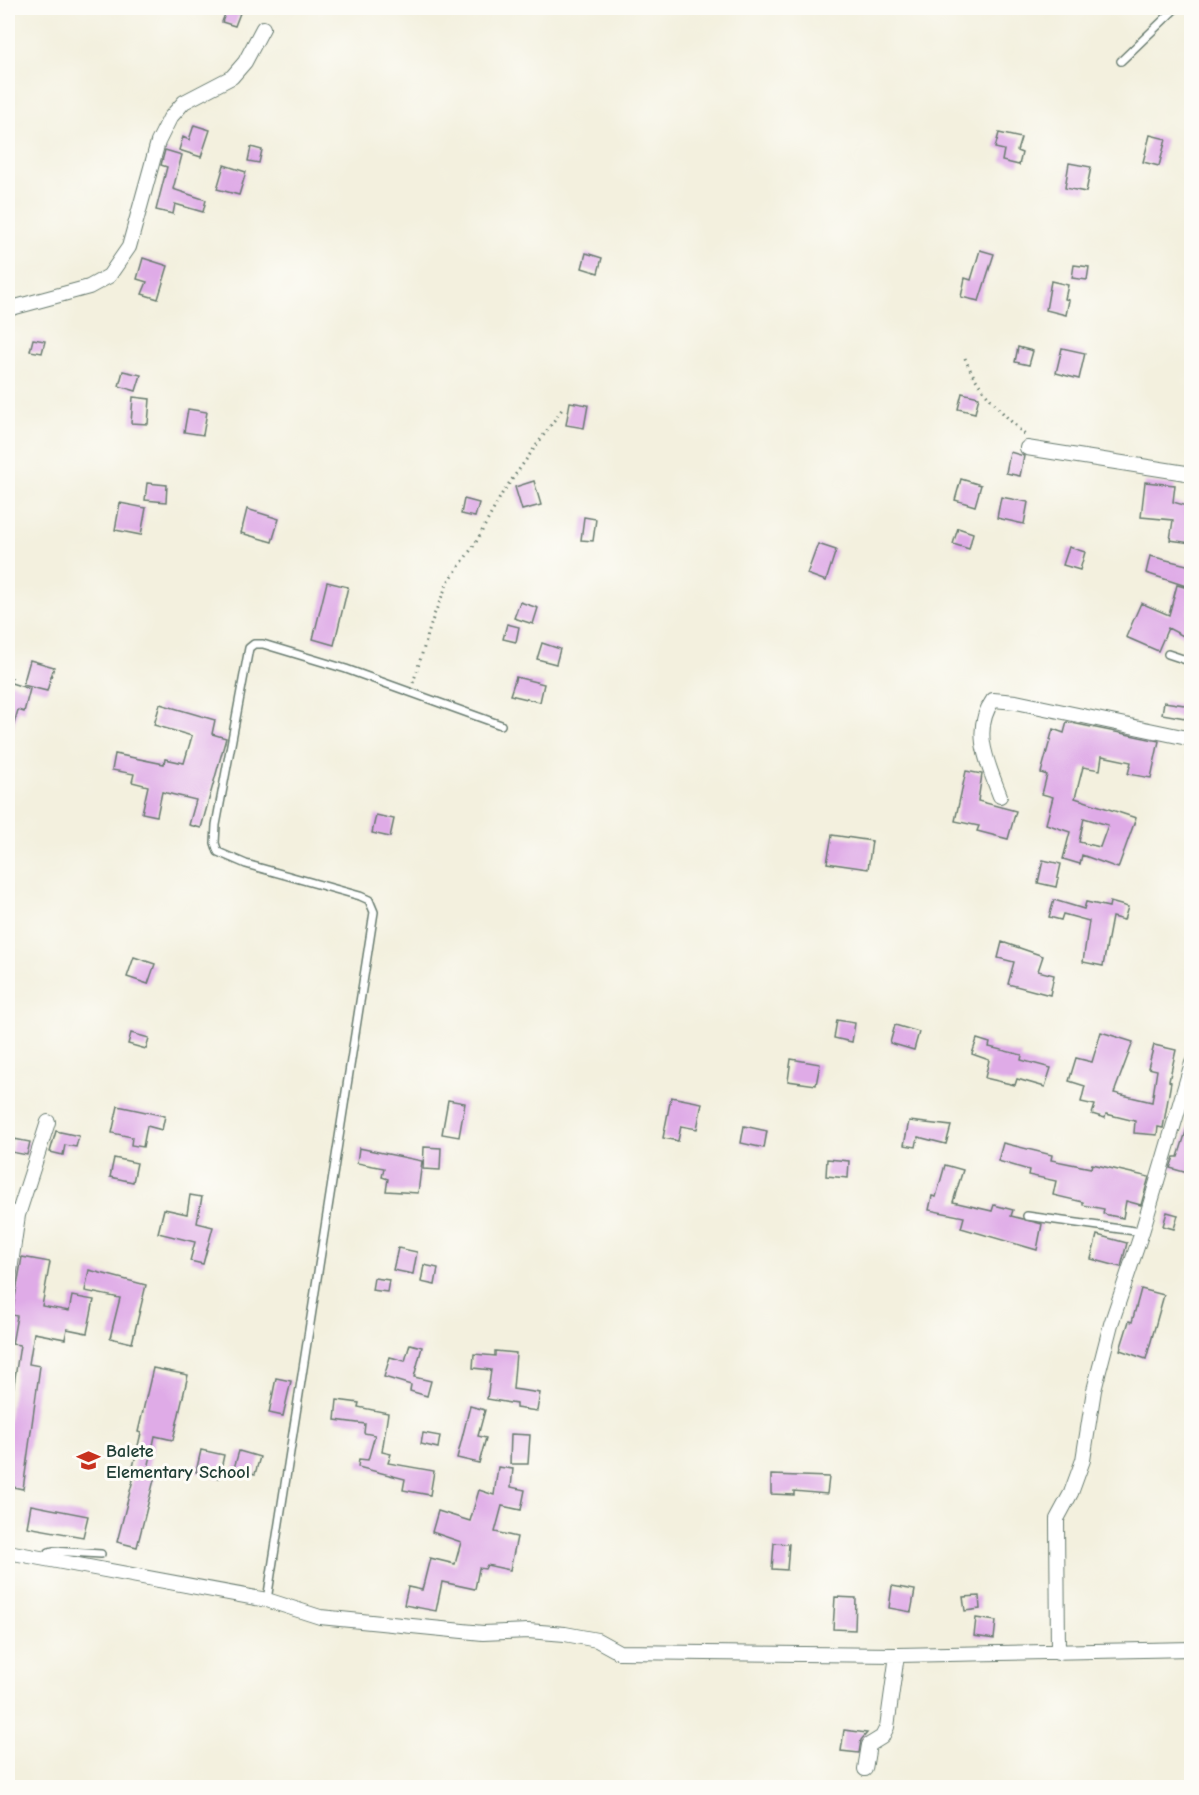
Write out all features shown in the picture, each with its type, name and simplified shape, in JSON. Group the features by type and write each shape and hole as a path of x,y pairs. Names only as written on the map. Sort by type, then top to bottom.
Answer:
{"street":[{"path":"8,309 89,287 109,276 129,247 158,142 170,118 184,102 232,77 245,62 263,28"},
{"path":"1033,449 1191,474"},
{"path":"1000,796 982,749 986,710 993,700 1016,702 1191,739"},
{"path":"1058,1653 1057,1519 1071,1493 1083,1460 1094,1390 1105,1346 1142,1232 1191,1063"},
{"path":"8,1285 18,1215 48,1122"},
{"path":"8,1552 50,1562 267,1600 320,1617 483,1633 528,1631 565,1634 597,1640 619,1653 897,1655 1191,1649"},
{"path":"865,1769 869,1745 882,1737 887,1727 897,1655"}],"lane":[{"path":"1121,61 1176,8"},
{"path":"267,1600 374,912 369,900 360,896 246,864 218,852 214,843 216,825 249,648 254,644 263,644 346,669 501,724"},
{"path":"1168,654 1191,662"},
{"path":"1028,1216 1142,1232"},
{"path":"50,1562 49,1552 52,1551 101,1554"}],"path":[{"path":"965,358 971,373 1033,449"},
{"path":"410,693 434,615 448,582 475,544 503,492 563,408"},
{"path":"8,673 13,680"}],"building":[{"path":"227,9 240,13 235,26 222,22"},
{"path":"194,125 210,130 201,157 179,150 183,137 189,140"},
{"path":"999,133 1021,138 1017,151 1022,153 1019,165 1002,161 1004,150 995,148"},
{"path":"1150,135 1166,139 1159,166 1143,162"},
{"path":"251,147 262,150 259,163 248,161"},
{"path":"165,150 182,155 173,189 206,200 203,212 175,204 173,214 156,210 167,167 161,165"},
{"path":"1069,163 1091,167 1086,192 1065,188"},
{"path":"224,165 246,172 239,195 217,189"},
{"path":"980,250 994,254 979,301 961,297 965,278 971,280"},
{"path":"586,253 602,258 598,273 582,268"},
{"path":"143,258 168,266 158,299 142,294 147,282 137,279"},
{"path":"1074,265 1089,267 1087,280 1072,278"},
{"path":"1051,281 1068,285 1065,299 1069,300 1066,315 1046,310"},
{"path":"33,339 45,341 42,353 30,351"},
{"path":"1018,347 1033,351 1029,365 1015,362"},
{"path":"1062,348 1085,353 1079,379 1056,373"},
{"path":"123,371 141,375 136,391 119,386"},
{"path":"962,393 979,397 975,413 958,409"},
{"path":"133,397 150,399 148,424 131,423"},
{"path":"570,402 588,405 584,428 566,425"},
{"path":"188,409 207,412 203,435 184,432"},
{"path":"1010,452 1024,456 1020,476 1006,473"},
{"path":"961,479 981,485 975,506 955,500"},
{"path":"534,481 541,505 522,510 515,487"},
{"path":"1145,482 1175,485 1173,502 1191,507 1191,543 1170,540 1173,520 1141,517"},
{"path":"147,483 167,485 166,502 145,500"},
{"path":"1001,497 1028,502 1024,524 997,518"},
{"path":"464,499 479,503 475,517 461,514"},
{"path":"120,503 146,508 141,535 115,530"},
{"path":"247,509 279,519 272,542 241,533"},
{"path":"584,517 596,519 593,541 581,540"},
{"path":"958,528 973,533 969,549 953,544"},
{"path":"818,544 836,550 826,581 807,574"},
{"path":"1069,547 1085,552 1080,570 1063,565"},
{"path":"1150,556 1191,566 1186,586 1146,573"},
{"path":"327,582 348,587 334,645 313,639"},
{"path":"1177,585 1191,589 1188,615 1191,617 1191,640 1168,628 1158,651 1126,637 1141,603 1169,615"},
{"path":"520,602 538,608 533,624 514,618"},
{"path":"507,624 519,627 516,642 503,639"},
{"path":"542,643 560,649 556,664 537,659"},
{"path":"30,660 54,667 47,691 23,685"},
{"path":"516,677 544,684 540,702 510,695"},
{"path":"8,682 30,689 24,712 18,710 11,734 8,734"},
{"path":"1164,702 1191,706 1191,719 1162,714"},
{"path":"160,704 215,720 212,734 226,738 201,828 189,825 196,800 162,792 157,816 142,813 148,786 132,782 134,774 112,770 115,754 164,764 165,759 184,763 192,736 154,725"},
{"path":"1067,722 1159,741 1151,778 1128,774 1131,762 1102,756 1100,770 1083,767 1075,798 1136,818 1118,868 1082,855 1080,864 1063,859 1070,832 1046,824 1053,797 1042,794 1047,775 1041,773 1053,729 1064,733","holes":["1084,818 1108,825 1100,847 1079,842"]},
{"path":"966,771 982,774 978,801 1016,811 1008,839 977,831 979,826 955,821"},
{"path":"376,815 394,819 390,837 372,833"},
{"path":"832,835 872,841 868,869 827,863"},
{"path":"1043,860 1061,864 1056,887 1038,883"},
{"path":"1054,900 1084,909 1086,902 1109,907 1110,902 1128,907 1124,920 1112,917 1103,966 1083,962 1089,921 1063,914 1061,920 1049,917"},
{"path":"1002,942 1043,956 1038,971 1054,975 1050,995 1008,984 1014,962 998,958"},
{"path":"134,957 155,964 148,984 127,977"},
{"path":"837,1020 855,1023 852,1042 834,1038"},
{"path":"895,1025 919,1032 914,1050 890,1043"},
{"path":"1101,1032 1133,1042 1114,1093 1152,1102 1157,1070 1148,1068 1154,1045 1176,1050 1169,1081 1171,1082 1163,1128 1158,1127 1157,1135 1134,1133 1135,1121 1106,1114 1105,1118 1092,1114 1095,1105 1081,1102 1085,1086 1069,1081 1076,1058 1092,1062"},
{"path":"131,1033 149,1038 146,1049 128,1044"},
{"path":"977,1039 990,1043 989,1047 1022,1055 1021,1060 1051,1068 1045,1087 1017,1079 1015,1085 985,1078 989,1060 972,1054"},
{"path":"791,1059 820,1064 816,1085 788,1081"},
{"path":"671,1097 702,1103 697,1129 681,1126 678,1141 663,1138"},
{"path":"448,1100 465,1103 459,1137 442,1134"},
{"path":"118,1106 165,1116 162,1130 147,1126 143,1147 131,1145 132,1137 112,1133"},
{"path":"909,1121 951,1126 946,1144 918,1137 916,1147 904,1145"},
{"path":"1189,1122 1191,1123 1191,1174 1170,1168 1174,1157 1178,1157"},
{"path":"744,1126 767,1131 764,1148 741,1143"},
{"path":"56,1131 79,1136 76,1147 65,1145 63,1155 50,1152"},
{"path":"14,1139 30,1142 27,1155 11,1152"},
{"path":"1003,1143 1052,1155 1051,1160 1091,1168 1092,1164 1149,1177 1141,1205 1126,1201 1123,1218 1103,1214 1104,1209 1083,1205 1083,1202 1053,1195 1056,1181 1028,1175 1029,1170 998,1161"},
{"path":"424,1147 441,1148 440,1170 423,1169"},
{"path":"359,1148 422,1161 418,1193 386,1191 388,1179 382,1177 384,1168 357,1163"},
{"path":"114,1158 137,1163 133,1182 110,1177"},
{"path":"827,1159 849,1161 848,1178 826,1176"},
{"path":"945,1165 963,1170 953,1202 992,1211 994,1205 1013,1210 1011,1216 1042,1224 1037,1250 961,1228 964,1217 929,1210 932,1196 936,1197"},
{"path":"190,1195 202,1197 197,1223 213,1227 203,1264 190,1261 195,1242 158,1233 164,1209 187,1214"},
{"path":"1167,1212 1178,1215 1174,1229 1163,1226"},
{"path":"1097,1235 1127,1243 1121,1267 1091,1259"},
{"path":"398,1248 417,1252 413,1274 393,1270"},
{"path":"22,1257 50,1262 42,1306 69,1311 72,1296 94,1300 87,1333 67,1329 65,1339 34,1333 29,1364 40,1366 23,1489 8,1486 8,1423 20,1345 12,1344 17,1316 12,1315"},
{"path":"424,1265 438,1268 435,1285 421,1282"},
{"path":"89,1270 146,1285 132,1343 110,1338 120,1298 85,1291"},
{"path":"374,1278 389,1280 387,1292 372,1290"},
{"path":"1141,1289 1164,1295 1146,1359 1120,1350 1129,1321 1132,1322"},
{"path":"410,1344 422,1347 414,1377 431,1381 427,1396 410,1391 411,1385 384,1377 390,1357 405,1361"},
{"path":"495,1351 516,1353 513,1389 540,1393 537,1411 516,1408 516,1404 487,1399 491,1370 473,1368 474,1354 495,1356"},
{"path":"153,1368 188,1375 173,1440 155,1436 147,1474 155,1476 137,1547 117,1542 136,1468 133,1467 141,1433 138,1432"},
{"path":"276,1378 291,1381 283,1416 269,1413"},
{"path":"337,1400 359,1403 358,1407 388,1413 382,1452 391,1454 388,1463 434,1471 430,1495 403,1490 405,1479 358,1467 359,1459 368,1460 375,1435 364,1433 365,1424 335,1420"},
{"path":"470,1406 485,1410 478,1436 486,1438 479,1463 457,1458"},
{"path":"423,1433 440,1436 438,1448 421,1444"},
{"path":"511,1434 530,1435 528,1464 510,1464"},
{"path":"201,1450 224,1455 219,1478 196,1472"},
{"path":"239,1451 260,1457 255,1474 234,1468"},
{"path":"498,1467 513,1469 511,1487 525,1490 521,1510 502,1506 495,1532 517,1537 510,1570 487,1565 485,1569 479,1568 475,1589 442,1582 436,1611 404,1605 408,1587 422,1590 430,1558 455,1564 461,1542 432,1532 438,1511 470,1521 479,1490 494,1495"},
{"path":"771,1475 829,1477 827,1494 794,1491 794,1495 771,1494"},
{"path":"31,1505 88,1516 83,1537 27,1527"},
{"path":"774,1543 789,1544 787,1570 772,1569"},
{"path":"892,1586 915,1590 911,1612 889,1608"},
{"path":"979,1596 980,1609 965,1611 963,1597"},
{"path":"835,1597 856,1598 855,1630 833,1629"},
{"path":"976,1618 996,1621 994,1639 974,1636"},
{"path":"844,1730 867,1733 861,1740 859,1753 841,1751"}],"place":[{"name":"Balete Elementary School","path":"88,1461"}]}
